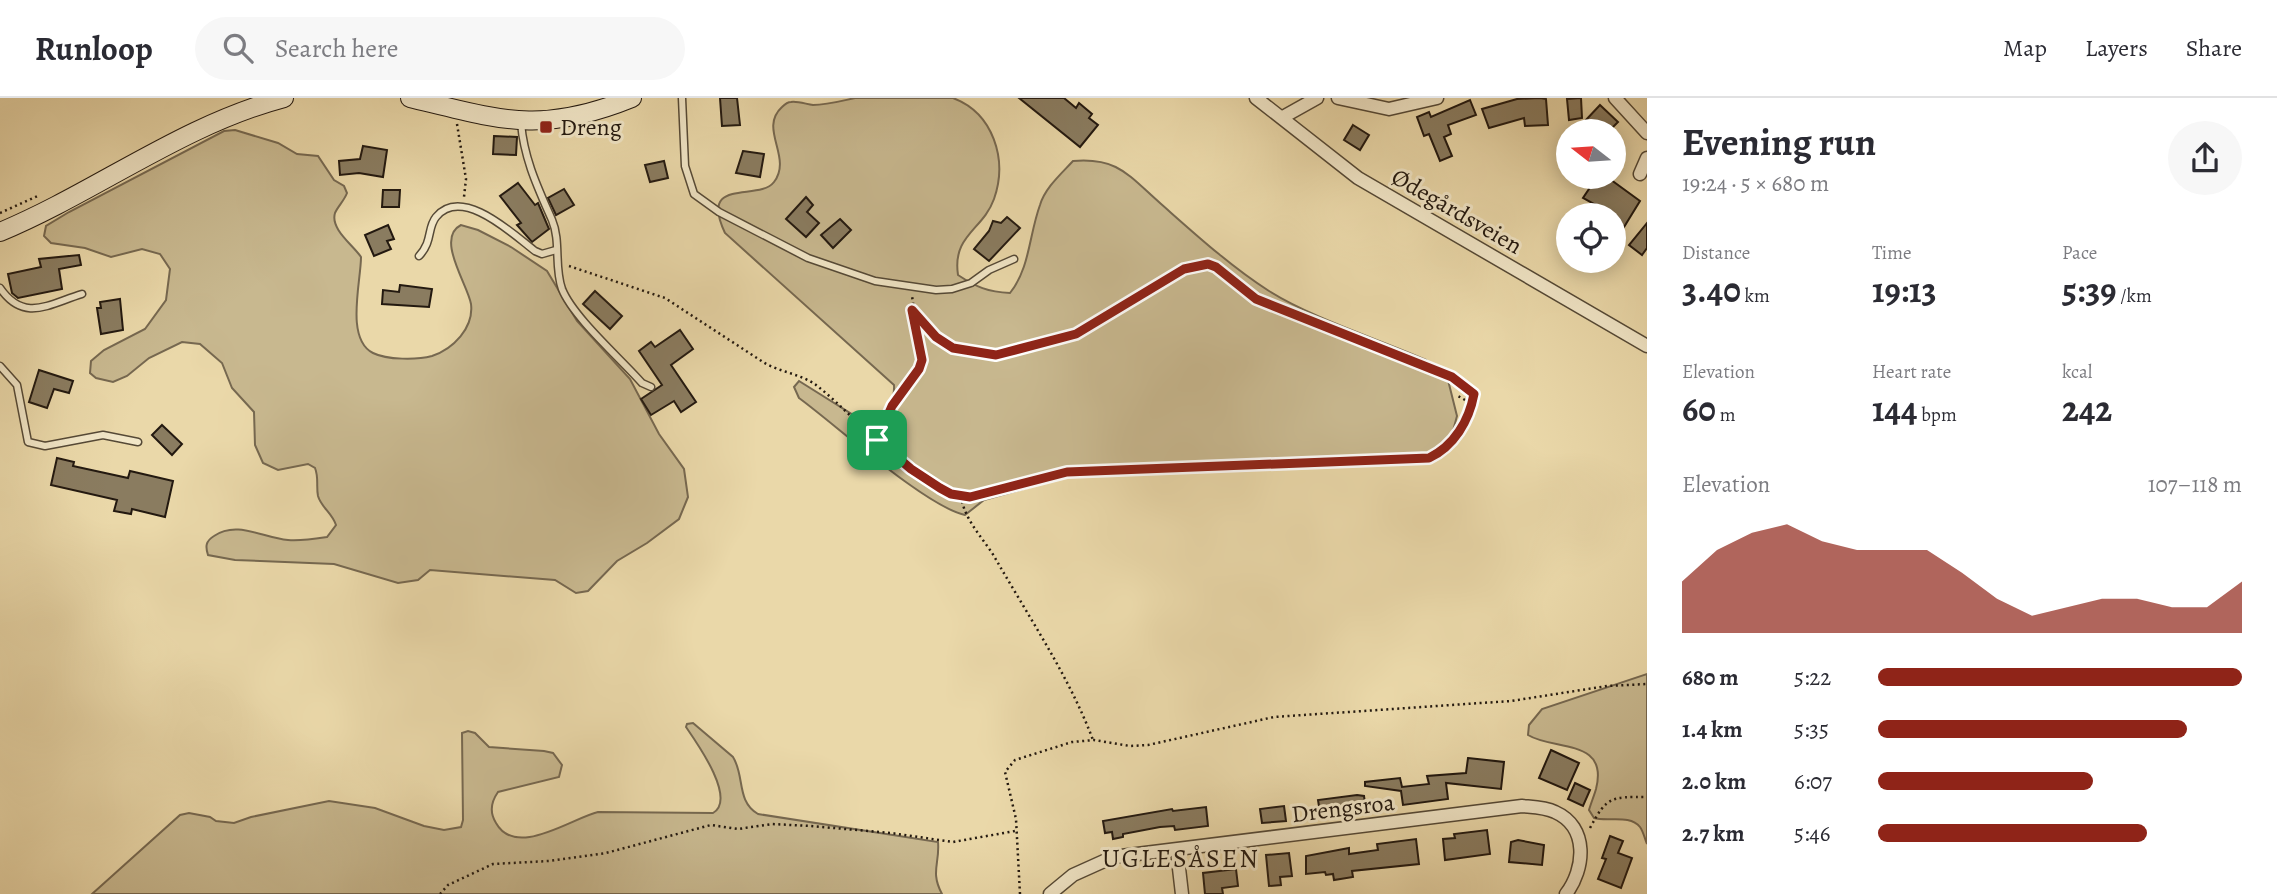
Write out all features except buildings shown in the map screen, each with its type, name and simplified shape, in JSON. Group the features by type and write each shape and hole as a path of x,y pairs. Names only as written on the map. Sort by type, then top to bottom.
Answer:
{"main road":[{"path":"410,98 456,111 521,121 547,122 577,118 632,98"},
{"path":"0,232 54,208 194,133 271,100"}],"street":[{"name":"Ødegårdsveien","path":"1256,98 1358,178 1647,346"},
{"path":"1283,117 1317,98"},
{"path":"1338,98 1389,109 1437,98"},
{"path":"1615,98 1647,133"},
{"path":"1640,174 1647,158"},
{"name":"Drengsroa","path":"1050,894 1073,875 1113,857 1522,806 1554,811 1568,819 1581,846"},
{"path":"1566,894 1580,867 1581,846"},
{"path":"1177,851 1182,894"}],"lane":[{"path":"682,98 687,173 694,194 808,258 875,281 936,290 952,289 971,283 989,270 1014,259"},
{"path":"521,121 528,165 553,221 563,290 574,308 642,383 651,387"},
{"path":"419,256 428,247 434,220 439,214 463,207 485,214 535,251 542,254 556,250"},
{"path":"0,288 6,297 22,309 34,309 82,294"},
{"path":"0,366 17,385 28,442 45,446 103,435 138,442"}],"path":[{"path":"456,111 466,179 463,207"},
{"path":"557,259 586,273 666,298 763,362 777,370 811,381 911,469 951,494 961,496 985,495 1067,472 1429,458 1445,449 1462,428 1474,394 1452,377 1264,303 1216,267 1208,264 1184,269 1076,334 996,355 953,348 936,337 912,310"},
{"path":"877,440 892,406 919,369 922,360 912,310 912,285"},
{"path":"1458,396 1472,404"},
{"path":"961,496 963,508 985,541 1078,706 1093,740"},
{"path":"1020,894 1017,831 1013,799 1005,772 1015,760 1072,742 1093,740 1130,746 1148,745 1274,718 1511,701 1607,686 1647,684"},
{"path":"1581,846 1602,805 1610,799 1647,797"},
{"path":"440,894 448,885 493,864 550,861 606,853 711,825 738,829 772,824 811,826 953,842 1017,831"}],"shaded area":[{"path":"855,98 953,98 978,114 987,126 998,153 998,184 989,210 964,242 957,262 958,275 971,283 989,290 1010,293 1022,273 1042,199 1054,181 1073,161 1112,165 1131,177 1240,271 1269,291 1325,319 1426,360 1448,380 1457,416 1453,431 1439,451 1407,464 1065,477 984,500 965,515 927,497 799,398 794,387 799,381 863,421 874,424 889,407 894,385 725,233 719,215 719,204 725,197 766,188 774,182 780,163 773,124 784,105 789,102 824,104"},
{"path":"235,130 278,143 297,154 318,156 334,180 344,186 347,193 334,219 339,231 361,257 357,323 364,346 373,353 402,359 432,356 454,343 466,329 471,304 455,262 451,240 454,231 461,225 478,230 511,247 547,271 577,321 630,379 659,434 684,469 688,497 679,519 617,561 588,591 576,593 555,580 430,570 418,580 398,583 334,564 235,560 208,555 206,546 209,540 223,531 250,531 288,540 327,537 336,525 318,496 315,468 308,464 278,470 263,463 255,445 254,412 232,388 222,363 200,344 182,342 149,358 127,376 113,382 96,378 90,373 91,361 104,350 145,329 166,300 170,269 160,254 142,249 111,257 85,248 51,243 44,236 46,226 69,212 224,131"},
{"path":"1647,674 1647,844 1636,823 1625,819 1594,818 1589,810 1598,773 1595,761 1577,749 1528,735 1529,725 1542,709"},
{"path":"693,723 733,757 746,802 758,814 938,842 936,873 942,894 92,894 180,815 189,813 234,823 329,801 375,808 424,826 444,830 461,827 462,733 468,731 475,733 489,747 553,753 562,765 559,777 498,792 492,803 492,815 505,833 530,837 598,812 713,813 719,806 718,784 706,758 686,727 687,724"}],"place":[{"name":"Dreng","path":"546,127"}],"district":[{"name":"UGLESÅSEN","path":"1181,858"}],"route":[{"path":"1208,264 1216,267 1256,299 1272,307 1452,377 1474,394 1462,428 1445,449 1429,458 1067,472 970,497 951,494 940,488 911,469 877,440 892,406 919,369 922,360 912,310 936,337 953,348 996,355 1076,334 1184,269 1208,264"}]}
